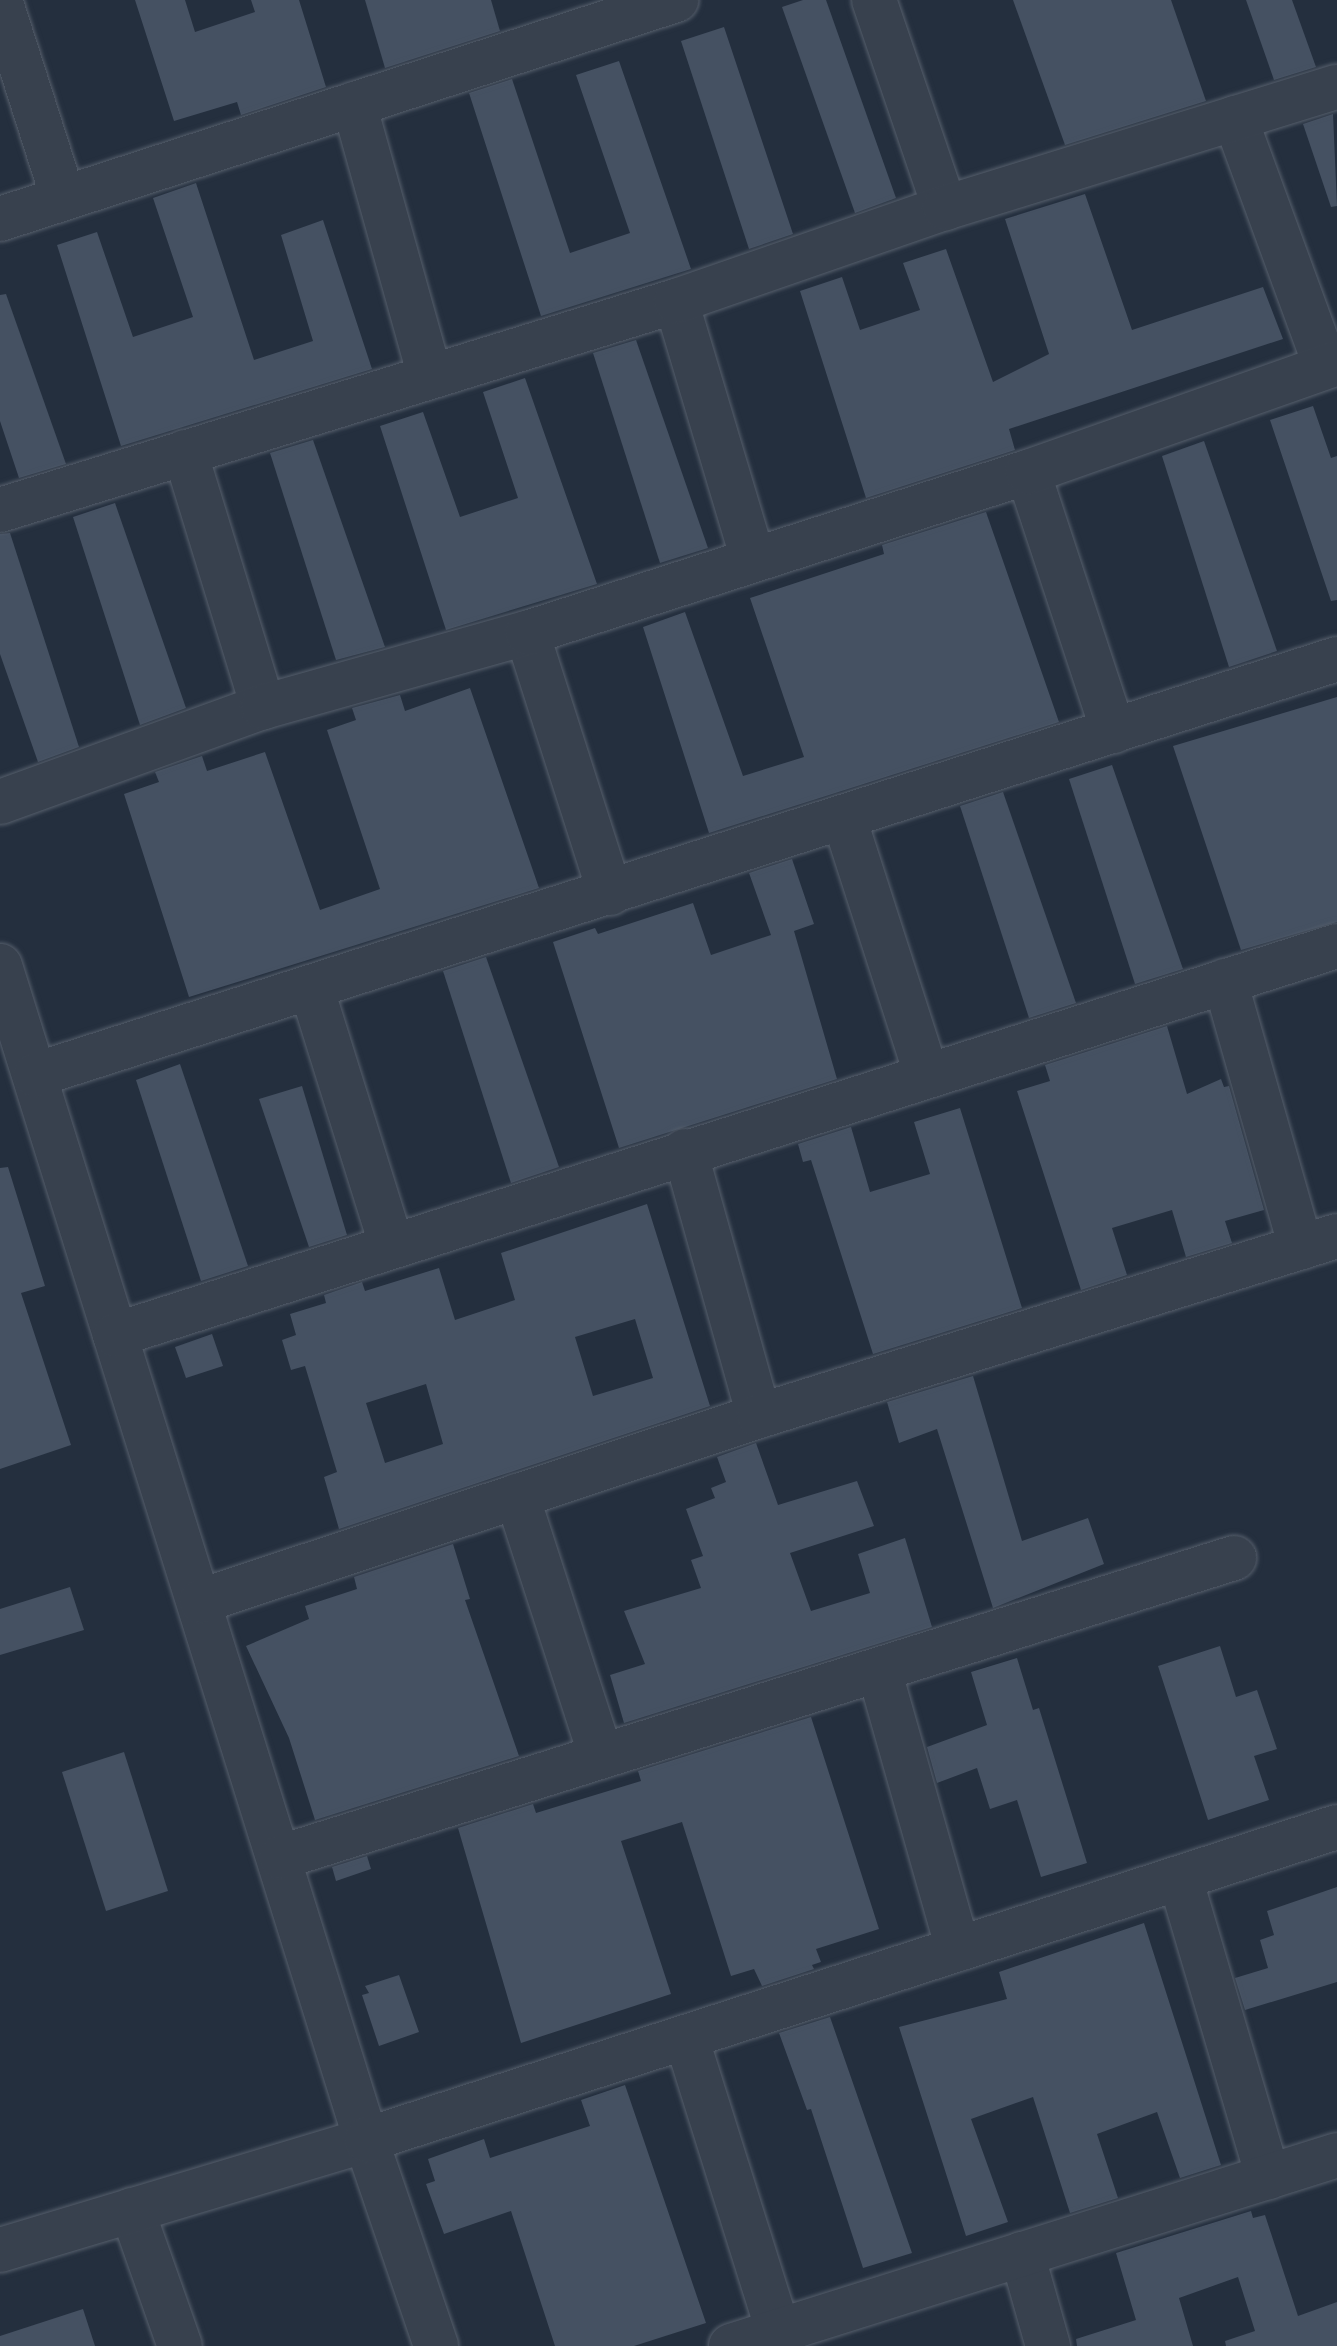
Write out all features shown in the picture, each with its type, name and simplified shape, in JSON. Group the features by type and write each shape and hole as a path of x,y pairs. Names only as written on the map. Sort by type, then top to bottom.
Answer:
{"street":[{"path":"0,0 63,198"},
{"path":"0,219 354,104 594,12 676,0"},
{"path":"874,0 945,208"},
{"path":"0,510 676,301 945,208 1337,87"},
{"path":"354,104 430,376"},
{"path":"0,802 263,707 527,633 1028,472 1332,364 1235,118"},
{"path":"676,301 753,559"},
{"path":"185,452 263,707"},
{"path":"1028,472 1113,731"},
{"path":"527,633 610,893"},
{"path":"35,1075 312,990 1337,659"},
{"path":"844,818 926,1074"},
{"path":"115,1335 391,1244 1337,946"},
{"path":"0,966 281,1857 366,2140 436,2346"},
{"path":"201,1601 759,1416 1319,1242 1225,981"},
{"path":"312,990 391,1244"},
{"path":"685,1151 759,1416"},
{"path":"517,1496 601,1756"},
{"path":"281,1857 1234,1558"},
{"path":"879,1670 958,1949"},
{"path":"0,2250 366,2140 1337,1827"},
{"path":"1180,1878 1268,2177"},
{"path":"686,2037 778,2331"},
{"path":"731,2346 1337,2155"},
{"path":"132,2210 180,2346"},
{"path":"1022,2254 1048,2346"}],"building":[{"path":"135,0 185,0 195,32 255,12 251,0 299,0 326,87 241,115 237,102 174,121"},
{"path":"365,0 491,0 500,31 385,68"},
{"path":"803,0 826,0 896,198 855,213 782,7"},
{"path":"1013,0 1171,0 1206,101 1065,145"},
{"path":"1246,0 1292,0 1316,67 1274,80"},
{"path":"724,27 793,234 749,249 681,41"},
{"path":"619,61 691,269 541,316 469,93 512,79 570,253 630,233 576,75"},
{"path":"1333,114 1337,206 1331,207 1303,124"},
{"path":"196,183 254,360 313,341 281,235 323,220 372,369 121,446 57,245 97,232 133,337 193,317 153,198"},
{"path":"1085,194 1132,330 1263,287 1283,339 1009,429 1015,450 866,498 800,291 842,277 860,330 920,310 903,263 946,249 993,382 1049,354 1005,219"},
{"path":"6,294 66,464 19,478 0,421 0,295"},
{"path":"636,340 708,548 660,563 593,353"},
{"path":"525,378 597,584 446,630 380,426 423,412 460,517 518,498 483,392"},
{"path":"1313,406 1331,458 1337,456 1337,600 1331,601 1270,420"},
{"path":"313,440 385,647 336,660 270,453"},
{"path":"1204,441 1277,651 1229,667 1162,456"},
{"path":"115,503 186,708 140,725 73,517"},
{"path":"986,512 1059,722 709,833 643,627 685,612 743,776 804,757 750,598 884,554 882,545"},
{"path":"10,533 79,747 38,762 0,654 0,534"},
{"path":"470,688 539,888 189,997 124,794 159,782 155,772 202,756 207,771 265,752 320,910 380,889 327,730 356,720 352,708 400,695 405,711"},
{"path":"1337,697 1337,922 1241,950 1173,746"},
{"path":"1112,765 1183,969 1135,984 1069,779"},
{"path":"1003,792 1076,1003 1029,1018 960,806"},
{"path":"792,859 814,924 794,931 837,1079 619,1148 553,942 595,928 598,934 693,903 711,955 771,935 749,873"},
{"path":"486,957 559,1167 511,1183 443,971"},
{"path":"1167,1026 1187,1094 1221,1079 1224,1087 1229,1086 1264,1210 1225,1221 1232,1243 1186,1257 1172,1210 1112,1228 1127,1275 1081,1290 1017,1091 1050,1081 1045,1065"},
{"path":"180,1064 248,1266 201,1281 136,1080"},
{"path":"302,1086 347,1235 309,1247 259,1099"},
{"path":"960,1108 1022,1308 873,1354 811,1160 803,1162 798,1144 851,1127 870,1192 930,1174 914,1122"},
{"path":"8,1167 45,1286 21,1293 71,1445 0,1469 0,1168"},
{"path":"647,1204 710,1406 339,1529 324,1477 337,1472 305,1366 291,1370 282,1340 296,1335 290,1314 326,1303 324,1295 362,1282 365,1291 439,1268 455,1320 515,1300 501,1253","holes":["635,1319 653,1378 593,1396 575,1337","426,1384 443,1444 385,1463 366,1403"]},
{"path":"212,1334 223,1366 186,1378 175,1347"},
{"path":"973,1376 1022,1541 1088,1518 1104,1564 993,1608 937,1429 899,1443 887,1402"},
{"path":"756,1443 778,1505 857,1481 874,1526 790,1553 811,1611 870,1593 858,1554 905,1538 932,1627 624,1723 610,1675 645,1664 624,1611 701,1588 691,1560 703,1556 686,1509 715,1498 711,1488 726,1482 717,1457"},
{"path":"453,1544 470,1599 465,1600 519,1756 315,1820 289,1738 246,1646 309,1619 305,1606 357,1589 354,1577"},
{"path":"70,1587 84,1630 0,1655 0,1609"},
{"path":"1220,1646 1236,1697 1257,1690 1277,1749 1254,1756 1269,1800 1208,1820 1158,1666"},
{"path":"1017,1658 1033,1710 1039,1708 1087,1863 1041,1877 1017,1800 990,1809 977,1768 937,1783 927,1747 987,1725 971,1672"},
{"path":"811,1717 879,1929 816,1949 821,1962 812,1965 814,1969 762,1986 754,1969 731,1976 682,1822 621,1841 671,1994 521,2043 458,1828 533,1804 536,1813 641,1781 638,1771"},
{"path":"124,1752 168,1891 106,1911 62,1772"},
{"path":"367,1856 371,1869 336,1881 332,1867"},
{"path":"1337,1887 1337,1982 1245,2010 1235,1978 1268,1968 1260,1940 1274,1935 1267,1911"},
{"path":"1144,1923 1221,2165 1180,2178 1157,2112 1097,2134 1118,2198 1070,2213 1033,2097 971,2119 1008,2222 966,2236 899,2027 1007,1999 999,1972"},
{"path":"399,1975 419,2032 379,2046 362,1995 369,1993 365,1986"},
{"path":"830,2017 912,2253 863,2268 811,2109 807,2110 779,2033"},
{"path":"625,2085 706,2323 634,2346 555,2346 511,2211 444,2234 426,2184 435,2181 428,2159 484,2139 490,2158 590,2126 581,2100"},
{"path":"1251,2211 1253,2218 1265,2215 1298,2316 1337,2302 1337,2346 1226,2346 1225,2341 1255,2331 1238,2277 1179,2298 1193,2346 1077,2346 1076,2339 1136,2320 1116,2253"},
{"path":"83,2309 95,2346 0,2346 0,2336"}]}
